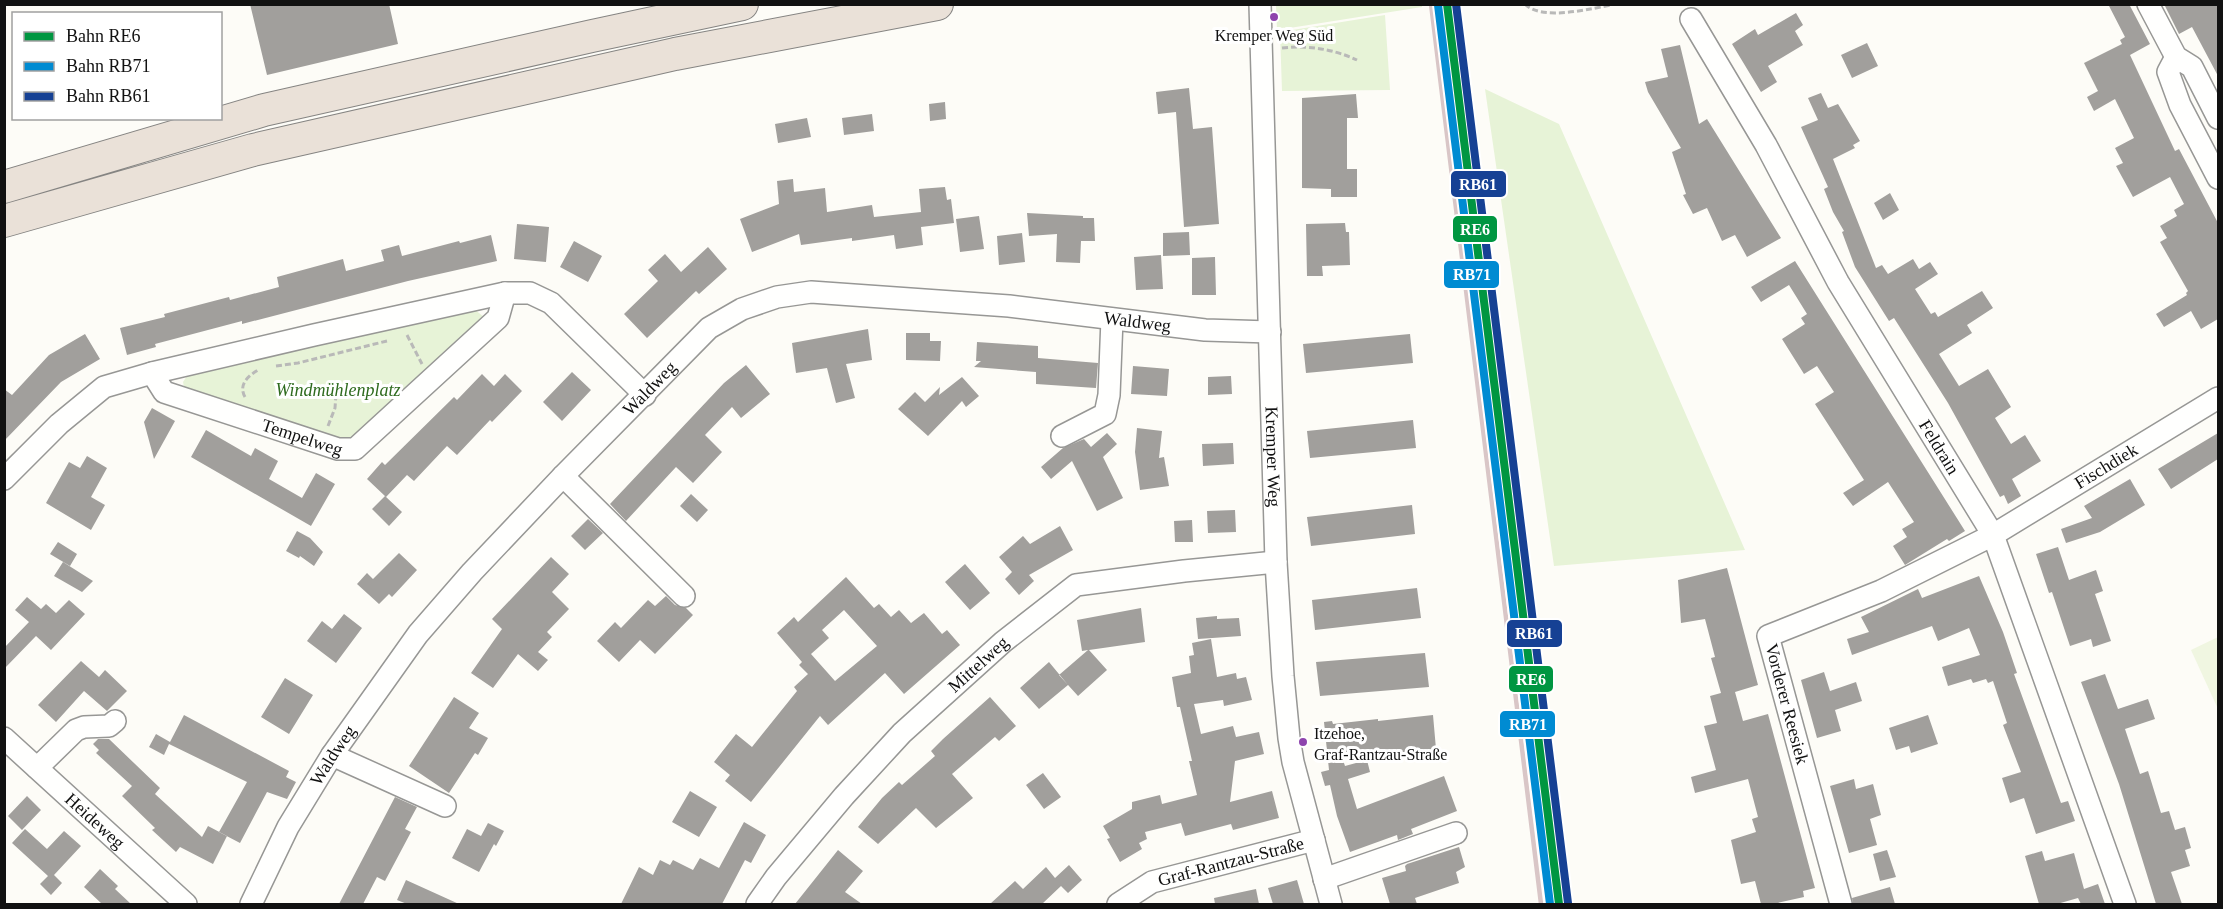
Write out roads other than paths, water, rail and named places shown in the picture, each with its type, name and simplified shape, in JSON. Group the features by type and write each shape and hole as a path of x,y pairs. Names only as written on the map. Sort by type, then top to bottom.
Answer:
{"highway":[{"path":"4,187 264,110 742,4"},
{"path":"4,221 253,150 675,54 937,4"}],"street":[{"name":"Kremper Weg","path":"1260,4 1276,562 1289,738 1331,904"},
{"path":"2148,4 2176,57 2192,67 2218,118"},
{"name":"Feldrain","path":"1691,19 1766,145 1838,282 1994,535 2125,904"},
{"path":"2176,57 2169,72 2180,105 2218,178"},
{"name":"Waldweg","path":"251,904 288,827 332,755 418,634 472,572 563,476 709,328 742,309 777,297 811,292 1009,306 1206,330 1269,332"},
{"path":"4,479 59,424 104,387 152,373 505,293 530,293 551,303 645,395"},
{"name":"Tempelweg","path":"152,373 164,392 338,449 355,449 498,318 505,293"},
{"path":"1062,436 1105,414 1109,395 1112,319"},
{"name":"Fischdiek","path":"1994,535 2218,398"},
{"path":"563,476 684,596"},
{"name":"Vorderer Reesiek","path":"1841,904 1768,636 1881,591 1994,535"},
{"name":"Mittelweg","path":"757,904 776,877 844,796 902,733 1003,642 1076,585 1276,562"},
{"path":"37,768 76,730 84,727 109,726 115,721"},
{"name":"Heideweg","path":"4,738 186,904"},
{"path":"332,755 445,806"},
{"path":"1324,879 1456,833"},
{"name":"Graf-Rantzau-Straße","path":"1118,904 1152,882 1314,840"}],"railway":[{"path":"1431,4 1541,904"}],"rail line":[{"name":"RE6","path":"1447,4 1559,904"},
{"name":"RB61","path":"1456,4 1568,903"},
{"name":"RB71","path":"1438,5 1550,904"}],"place":[{"name":"Kremper Weg Süd","path":"1274,17"},
{"name":"Itzehoe, Graf-Rantzau-Straße","path":"1303,742"}],"park label":[{"name":"Windmühlenplatz","path":"338,390"}]}
